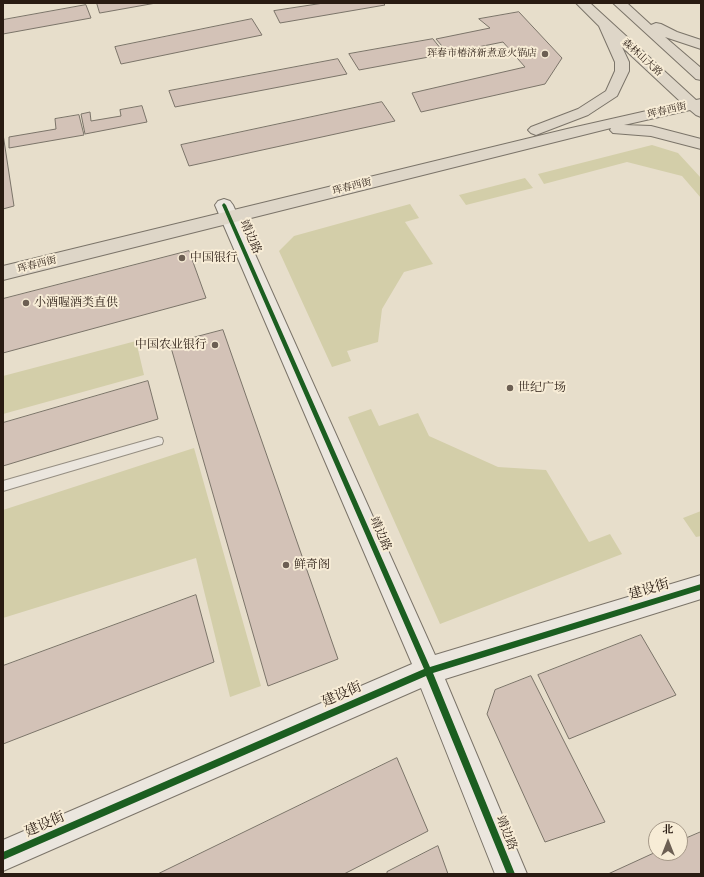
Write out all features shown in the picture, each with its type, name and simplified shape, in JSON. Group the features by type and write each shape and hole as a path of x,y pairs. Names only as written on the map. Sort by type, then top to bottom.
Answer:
{"main road":[{"name":"森林山大路","path":"582,3 698,107"},
{"path":"619,3 701,76"},
{"path":"634,17 672,35 701,45"},
{"path":"530,132 583,112 612,93 622,71 622,62 604,24"},
{"name":"珲春西街","path":"3,273 227,211 701,89"},
{"name":"珲春西街","path":"3,259 227,211 567,134 698,107"},
{"path":"567,134 619,129 651,132 701,144"}],"street":[{"name":"靖边路","path":"227,211 428,671 511,874"},
{"name":"建设街","path":"3,856 428,671 701,587"}],"lane":[{"path":"3,486 158,441"}],"shaded area":[{"path":"652,145 678,153 701,178 701,198 682,176 627,162 544,184 538,174"},
{"path":"525,178 533,188 466,205 459,195"},
{"path":"410,204 419,218 405,222 433,264 404,272 382,309 378,342 347,351 351,361 332,367 279,251 294,236"},
{"path":"136,341 144,375 3,414 3,376"},
{"path":"371,409 379,426 418,413 429,436 498,467 546,470 589,542 610,534 622,554 440,624 348,417"},
{"path":"194,448 261,686 230,697 196,558 3,618 3,510"},
{"path":"701,511 701,536 696,537 683,518"}],"building":[{"path":"97,3 156,3 100,13"},
{"path":"324,3 383,3 385,5 280,23 274,11"},
{"path":"86,5 91,18 3,34 3,20"},
{"path":"519,12 562,58 545,84 421,112 412,93 525,67 503,42 448,53 436,39 490,28 479,19"},
{"path":"252,19 262,35 121,64 115,47"},
{"path":"433,39 445,54 359,70 349,54"},
{"path":"338,59 347,74 175,107 169,91"},
{"path":"382,102 395,121 189,166 181,145"},
{"path":"142,106 147,122 85,134 81,114 90,112 91,121 121,116 120,110"},
{"path":"79,115 84,135 9,148 9,137 56,129 55,119"},
{"path":"3,134 14,206 3,209"},
{"path":"189,251 206,298 3,353 3,299"},
{"path":"223,330 338,659 268,686 170,344"},
{"path":"148,381 158,419 3,466 3,423"},
{"path":"196,595 214,662 3,744 3,666"},
{"path":"641,635 676,695 569,739 538,675"},
{"path":"531,676 605,822 545,842 487,714 495,690"},
{"path":"397,758 428,831 344,874 158,874"},
{"path":"701,832 701,874 608,874 648,856 648,861 688,861 688,838"},
{"path":"438,846 448,874 387,874 387,872"}],"cycle path":[{"path":"224,205 428,671 511,874"},
{"path":"3,856 428,671 701,587"}],"place":[{"name":"珲春市椿济新煮意火锅店","path":"545,54"},
{"name":"中国银行","path":"182,258"},
{"name":"小酒喔酒类直供","path":"26,303"},
{"name":"中国农业银行","path":"215,345"},
{"name":"世纪广场","path":"510,388"},
{"name":"鲜奇阁","path":"286,565"}]}
